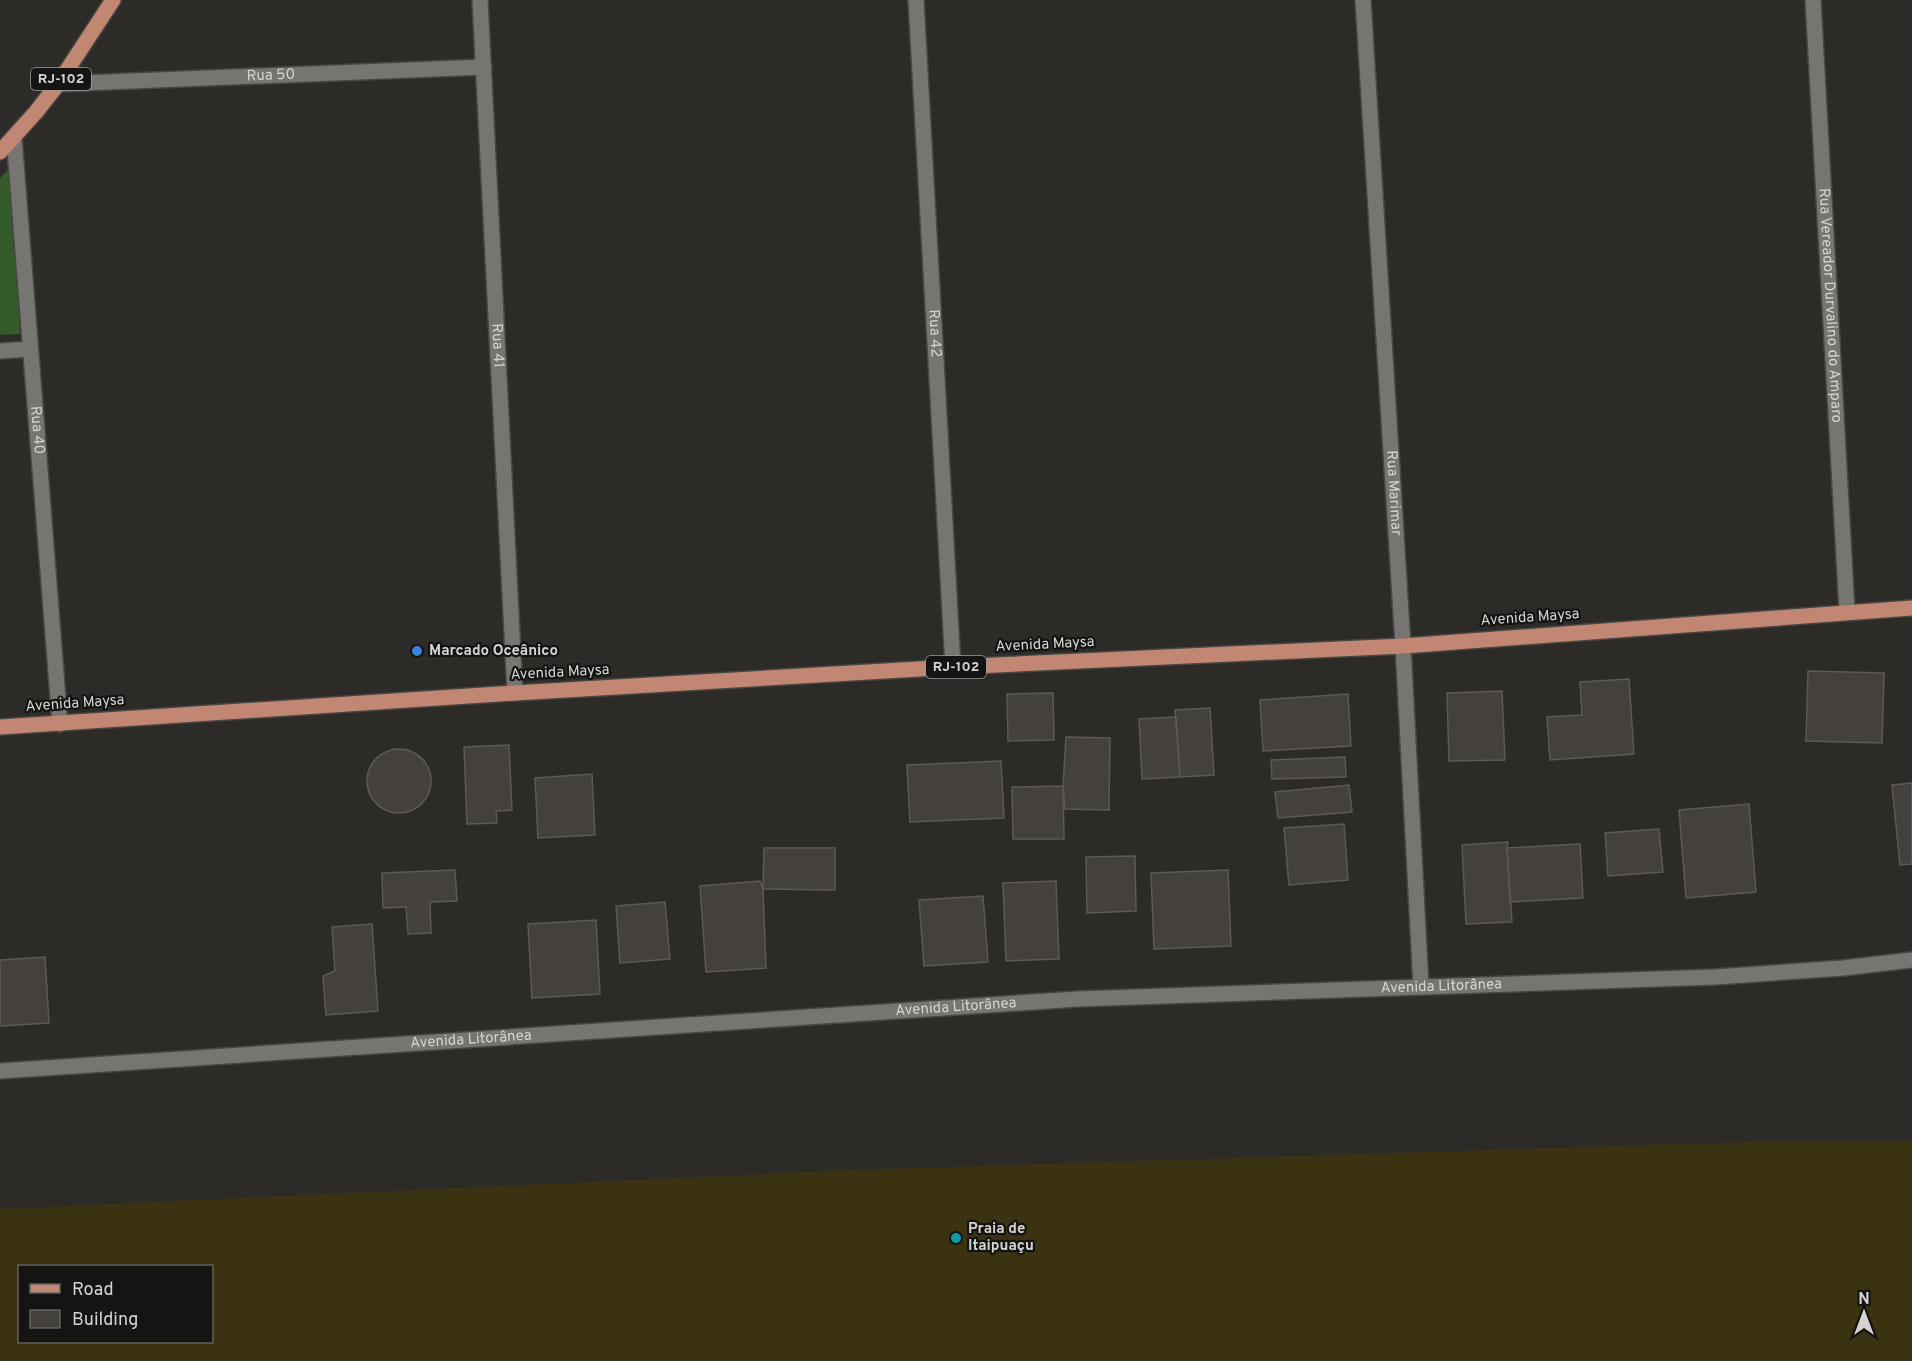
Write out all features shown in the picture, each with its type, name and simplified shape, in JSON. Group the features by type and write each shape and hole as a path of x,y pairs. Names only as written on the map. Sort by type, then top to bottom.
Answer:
{"main road":[{"name":"RJ-102","path":"0,152 58,84 113,0"},
{"name":"Avenida Maysa","path":"0,727 953,667 1403,646 1847,611 1912,608"}],"street":[{"name":"Rua 41","path":"480,0 516,693"},
{"name":"Rua 42","path":"916,0 953,667"},
{"name":"Rua Marimar","path":"1363,0 1403,646 1420,986"},
{"name":"Rua Vereador Durvalino do Amparo","path":"1813,0 1847,611"},
{"name":"Rua 50","path":"58,84 484,67"},
{"name":"Rua 40","path":"14,137 60,724"},
{"path":"0,351 30,349"},
{"name":"Avenida Litorânea","path":"0,1071 1078,999 1715,977 1843,968 1912,960"}],"green space":[{"path":"10,168 20,334 0,335 0,178"}],"sand":[{"name":"Praia de Itaipuaçu","path":"1775,1141 1912,1141 1912,1361 0,1361 0,1209 850,1170"}],"building":[{"path":"1808,671 1884,673 1882,743 1806,741"},
{"path":"1629,679 1634,754 1550,760 1547,717 1582,715 1580,682"},
{"path":"1502,691 1505,760 1449,761 1447,693"},
{"path":"1053,693 1054,740 1008,741 1007,694"},
{"path":"1348,694 1351,746 1263,751 1260,700"},
{"path":"1210,708 1214,775 1180,777 1175,710"},
{"path":"1176,717 1180,777 1142,779 1139,719"},
{"path":"1066,737 1110,738 1109,810 1065,809 1063,786"},
{"path":"509,745 512,810 496,811 497,823 467,824 464,747"},
{"path":"399,749 411,751 422,758 429,769 431,781 429,793 422,804 411,811 399,813 387,811 376,804 369,793 367,781 369,769 376,758 387,751"},
{"path":"1345,757 1346,777 1272,779 1271,760"},
{"path":"1001,761 1004,818 910,822 907,765"},
{"path":"592,774 595,835 538,838 535,778"},
{"path":"1912,783 1912,864 1900,865 1892,785"},
{"path":"1349,785 1352,812 1278,818 1275,792"},
{"path":"1063,786 1064,839 1013,839 1012,787"},
{"path":"1749,804 1756,892 1686,898 1679,810"},
{"path":"1344,824 1348,880 1289,885 1284,828"},
{"path":"1659,829 1663,872 1608,876 1605,833"},
{"path":"1508,842 1512,922 1466,924 1462,845"},
{"path":"1580,844 1583,898 1510,902 1507,848"},
{"path":"764,848 835,848 835,890 763,889"},
{"path":"1135,856 1136,911 1087,913 1086,857"},
{"path":"455,870 457,901 430,902 431,933 408,934 406,907 383,908 382,873"},
{"path":"1228,870 1231,946 1154,949 1151,873"},
{"path":"760,881 763,889 766,968 706,972 700,886"},
{"path":"1056,881 1059,959 1006,961 1003,883"},
{"path":"983,896 988,962 924,966 919,900"},
{"path":"665,902 670,959 620,963 616,906"},
{"path":"596,920 600,994 532,998 528,924"},
{"path":"372,924 378,1011 326,1015 323,976 335,971 332,927"},
{"path":"45,957 49,1023 0,1026 0,960"}],"place":[{"name":"Marcado Oceânico","path":"417,651"},
{"name":"Praia de Itaipuaçu","path":"956,1238"}]}
